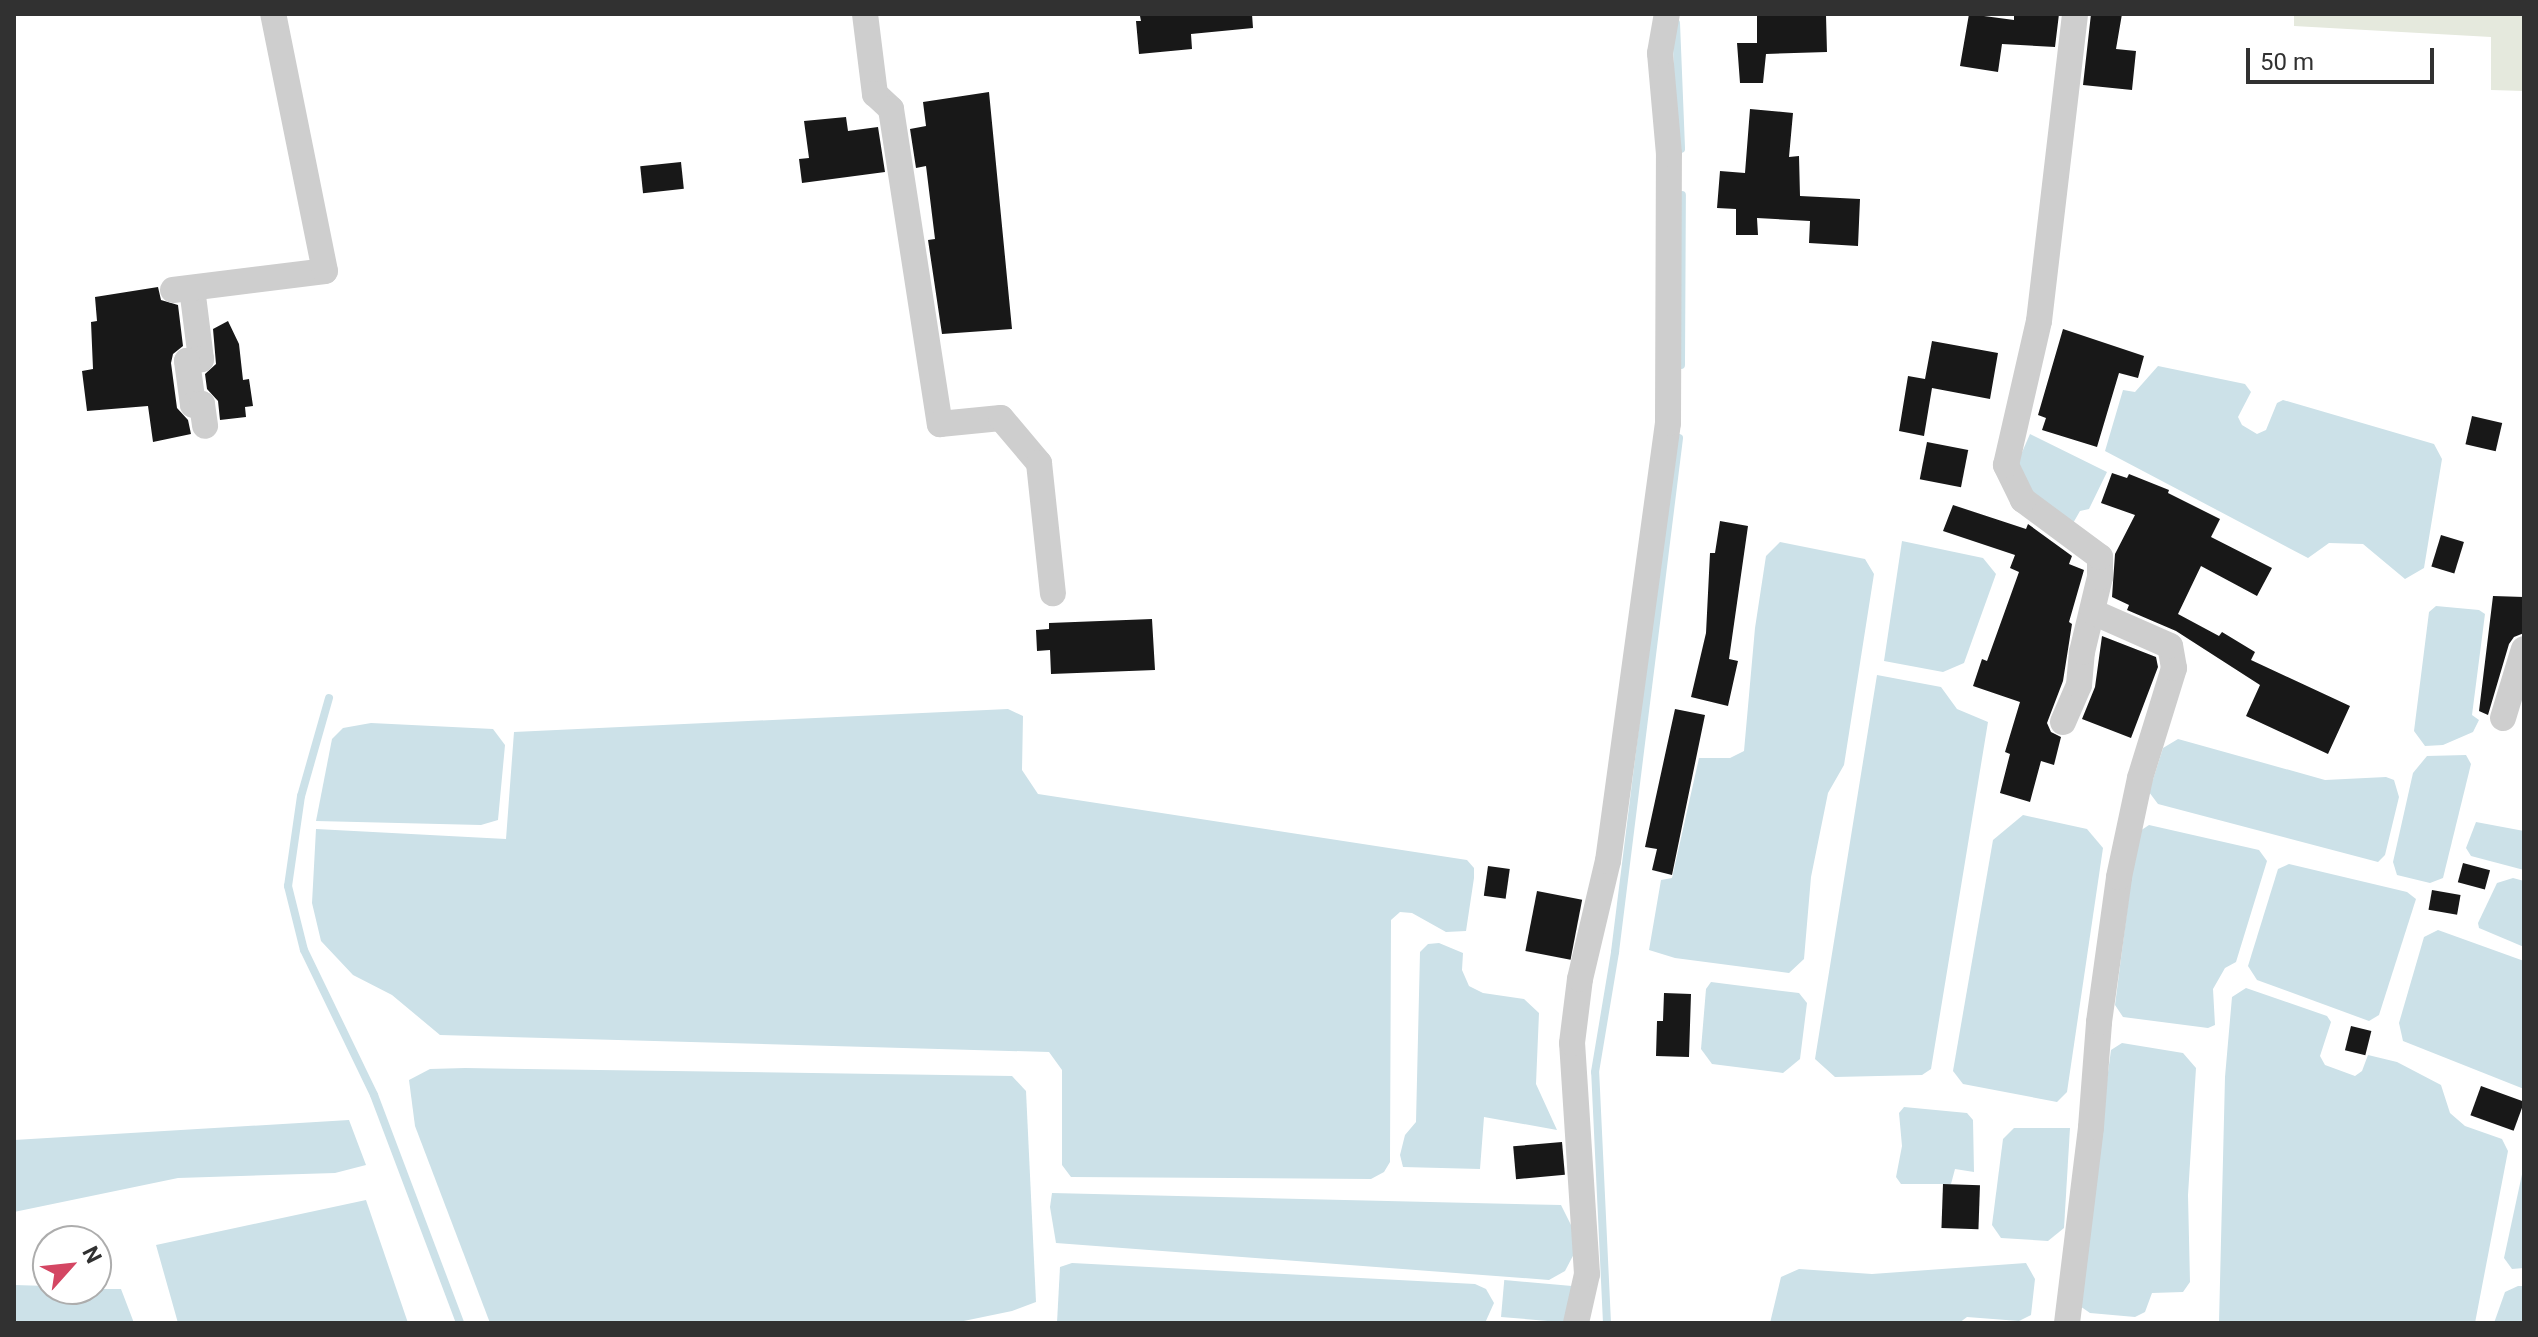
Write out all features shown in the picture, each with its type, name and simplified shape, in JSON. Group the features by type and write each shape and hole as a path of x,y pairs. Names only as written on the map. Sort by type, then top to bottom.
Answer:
{"street":[{"path":"205,426 202,404 193,405 187,361 201,359 183,289 325,271 273,14"},
{"path":"865,14 875,94 891,109 940,424 1001,418 1039,463 1053,593"},
{"path":"1576,1323 1587,1274 1572,1043 1580,979 1608,861 1668,423 1669,154 1660,53 1667,14"},
{"path":"2063,722 2079,685 2100,557 2023,500 2006,465 2039,321 2075,14"},
{"path":"2067,1323 2091,1127 2099,1022 2119,877 2140,778 2174,668 2170,646 2093,612"},
{"path":"2503,718 2524,649"}],"shaded area":[{"path":"2294,14 2524,14 2524,91 2491,90 2491,37 2294,26"}],"water":[{"path":"2158,366 2245,384 2251,392 2238,417 2242,425 2257,434 2266,430 2277,403 2283,400 2434,444 2442,459 2424,568 2405,579 2363,544 2329,543 2308,558 2105,451 2123,390 2135,392"},
{"path":"2030,434 2107,472 2089,509 2080,511 2072,525 2030,490 2016,466"},
{"path":"1902,541 1983,558 1996,574 1964,663 1943,672 1884,661"},
{"path":"1780,542 1865,559 1874,574 1844,765 1828,793 1811,877 1804,959 1789,973 1675,958 1649,950 1661,880 1672,878 1699,758 1730,758 1744,751 1755,628 1766,556"},
{"path":"2436,606 2479,610 2485,614 2472,715 2479,720 2473,732 2443,745 2425,746 2414,731 2429,612"},
{"path":"1877,675 1941,687 1957,709 1988,722 1931,1069 1922,1075 1835,1077 1815,1059"},
{"path":"1008,709 1023,716 1022,770 1038,794 1467,860 1474,868 1466,931 1446,932 1412,913 1400,912 1391,920 1390,1162 1384,1172 1371,1179 1071,1177 1062,1165 1062,1070 1049,1052 440,1035 392,995 353,975 321,941 312,903 316,829 506,839 514,732"},
{"path":"371,723 493,729 505,745 498,820 481,825 316,821 332,739 343,728"},
{"path":"2178,739 2325,780 2386,777 2394,780 2399,797 2385,855 2378,862 2158,804 2149,792 2163,748"},
{"path":"2466,755 2471,764 2443,878 2430,883 2397,875 2393,862 2413,773 2427,756"},
{"path":"2023,815 2087,829 2103,848 2067,1092 2057,1102 1963,1084 1953,1071 1993,840"},
{"path":"2476,822 2524,831 2524,870 2471,856 2466,848"},
{"path":"2149,825 2259,850 2267,861 2236,962 2225,968 2213,989 2215,1025 2208,1028 2123,1017 2115,1005 2137,833"},
{"path":"2289,864 2407,892 2416,899 2379,1015 2369,1021 2257,980 2248,966 2278,869"},
{"path":"2513,878 2524,881 2524,947 2479,928 2478,923 2497,883"},
{"path":"2438,930 2524,961 2524,1089 2403,1041 2399,1023 2424,937"},
{"path":"1439,943 1463,953 1462,970 1469,986 1483,993 1524,999 1539,1013 1536,1084 1557,1130 1484,1117 1480,1169 1403,1167 1400,1155 1405,1135 1416,1122 1420,952 1428,944"},
{"path":"1711,982 1799,993 1807,1003 1800,1059 1783,1073 1712,1064 1701,1049 1706,989"},
{"path":"2246,988 2327,1016 2331,1022 2320,1056 2325,1065 2355,1076 2362,1071 2368,1055 2397,1062 2441,1085 2450,1113 2465,1126 2502,1139 2508,1151 2475,1323 2219,1323 2225,1077 2232,997"},
{"path":"2122,1043 2183,1053 2196,1068 2188,1195 2190,1282 2183,1292 2152,1293 2145,1312 2135,1317 2090,1313 2077,1304 2111,1050"},
{"path":"430,1069 1012,1076 1026,1091 1036,1302 1012,1311 954,1323 490,1323 415,1126 409,1080"},
{"path":"1904,1107 1967,1113 1973,1120 1974,1172 1955,1169 1951,1184 1901,1184 1896,1177 1902,1146 1899,1113"},
{"path":"349,1120 366,1165 335,1173 178,1178 14,1212 14,1140"},
{"path":"2014,1128 2070,1128 2064,1228 2048,1241 2001,1238 1992,1225 2003,1139"},
{"path":"2524,1165 2524,1268 2512,1269 2504,1258"},
{"path":"1052,1193 1561,1205 1573,1229 1576,1250 1565,1271 1549,1280 1056,1243 1050,1207"},
{"path":"366,1200 408,1323 178,1323 156,1245"},
{"path":"1072,1263 1475,1284 1486,1289 1494,1303 1485,1323 1057,1323 1060,1267"},
{"path":"2026,1263 2035,1279 2031,1315 2019,1321 1967,1317 1959,1323 1770,1323 1781,1277 1799,1269 1872,1274"},
{"path":"1504,1280 1572,1286 1569,1323 1501,1317"},
{"path":"14,1285 32,1286 32,1305 112,1305 112,1289 121,1289 134,1323 14,1323"},
{"path":"2524,1286 2524,1323 2494,1323 2505,1292"}],"building":[{"path":"1252,14 1253,28 1191,34 1192,49 1139,54 1136,21 1141,21 1140,16"},
{"path":"1757,14 1826,15 1827,52 1766,54 1763,83 1740,83 1737,43 1757,43"},
{"path":"1969,14 2014,20 2014,14 2059,14 2055,47 2002,44 1998,72 1960,66"},
{"path":"2091,14 2122,14 2116,49 2136,51 2132,90 2083,85"},
{"path":"989,92 1012,329 942,334 928,240 935,239 926,166 916,168 910,129 926,126 923,102"},
{"path":"1750,109 1793,113 1789,157 1799,156 1800,196 1860,199 1858,246 1809,243 1810,221 1757,218 1758,235 1736,235 1736,209 1717,208 1720,171 1745,173"},
{"path":"846,117 848,131 878,127 885,172 802,183 799,159 809,158 804,121"},
{"path":"681,162 684,189 643,193 640,166"},
{"path":"158,287 161,300 178,305 183,346 173,354 171,363 177,408 188,420 191,434 153,442 148,406 87,411 82,371 93,369 91,322 97,321 95,297"},
{"path":"228,321 239,344 243,380 249,379 253,406 245,407 246,417 220,420 218,401 207,389 205,374 216,364 213,329"},
{"path":"2063,329 2144,356 2138,378 2119,373 2097,447 2042,430 2046,418 2038,415"},
{"path":"1932,341 1998,353 1990,399 1932,388 1924,436 1899,431 1908,376 1925,379"},
{"path":"2472,416 2502,423 2496,451 2465,444"},
{"path":"1927,442 1968,450 1961,487 1920,479"},
{"path":"2112,473 2127,478 2129,474 2169,490 2168,493 2220,519 2211,537 2272,568 2257,596 2201,566 2178,614 2219,636 2222,632 2255,652 2251,660 2350,706 2328,754 2246,716 2260,685 2176,631 2127,610 2129,605 2112,597 2115,554 2135,515 2101,503"},
{"path":"1953,505 2026,529 2028,524 2072,556 2069,564 2084,570 2069,622 2072,624 2063,681 2047,723 2051,732 2061,737 2054,765 2041,761 2030,802 2000,793 2010,754 2005,752 2020,702 1973,686 1982,659 1987,661 2019,572 2010,568 2015,555 1943,531"},
{"path":"1720,521 1748,526 1729,659 1738,661 1728,706 1691,697 1706,633 1710,553 1715,553"},
{"path":"2441,535 2464,542 2454,574 2431,567"},
{"path":"2493,596 2524,597 2524,633 2514,637 2509,644 2488,715 2479,711"},
{"path":"1152,619 1155,670 1051,674 1050,650 1037,651 1036,630 1049,629 1049,623"},
{"path":"2102,636 2156,657 2158,667 2131,738 2082,719 2095,687"},
{"path":"1675,709 1705,715 1672,875 1652,870 1657,849 1645,847"},
{"path":"2463,863 2490,870 2485,890 2458,882"},
{"path":"1488,866 1510,869 1506,899 1484,896"},
{"path":"2432,890 2461,895 2457,915 2429,910"},
{"path":"1537,891 1582,900 1571,960 1525,951"},
{"path":"1664,993 1691,994 1689,1057 1656,1056 1657,1021 1663,1021"},
{"path":"2351,1026 2371,1031 2365,1055 2345,1050"},
{"path":"2481,1086 2524,1102 2514,1131 2470,1115"},
{"path":"1562,1142 1565,1175 1516,1179 1513,1146"},
{"path":"1943,1184 1980,1185 1978,1229 1941,1228"}],"waterway":[{"path":"1676,23 1681,149"},
{"path":"1681,365 1682,195"},
{"path":"1607,1323 1595,1072 1615,952 1679,438"},
{"path":"329,698 301,796 288,886 304,950 374,1095 460,1323"}]}
